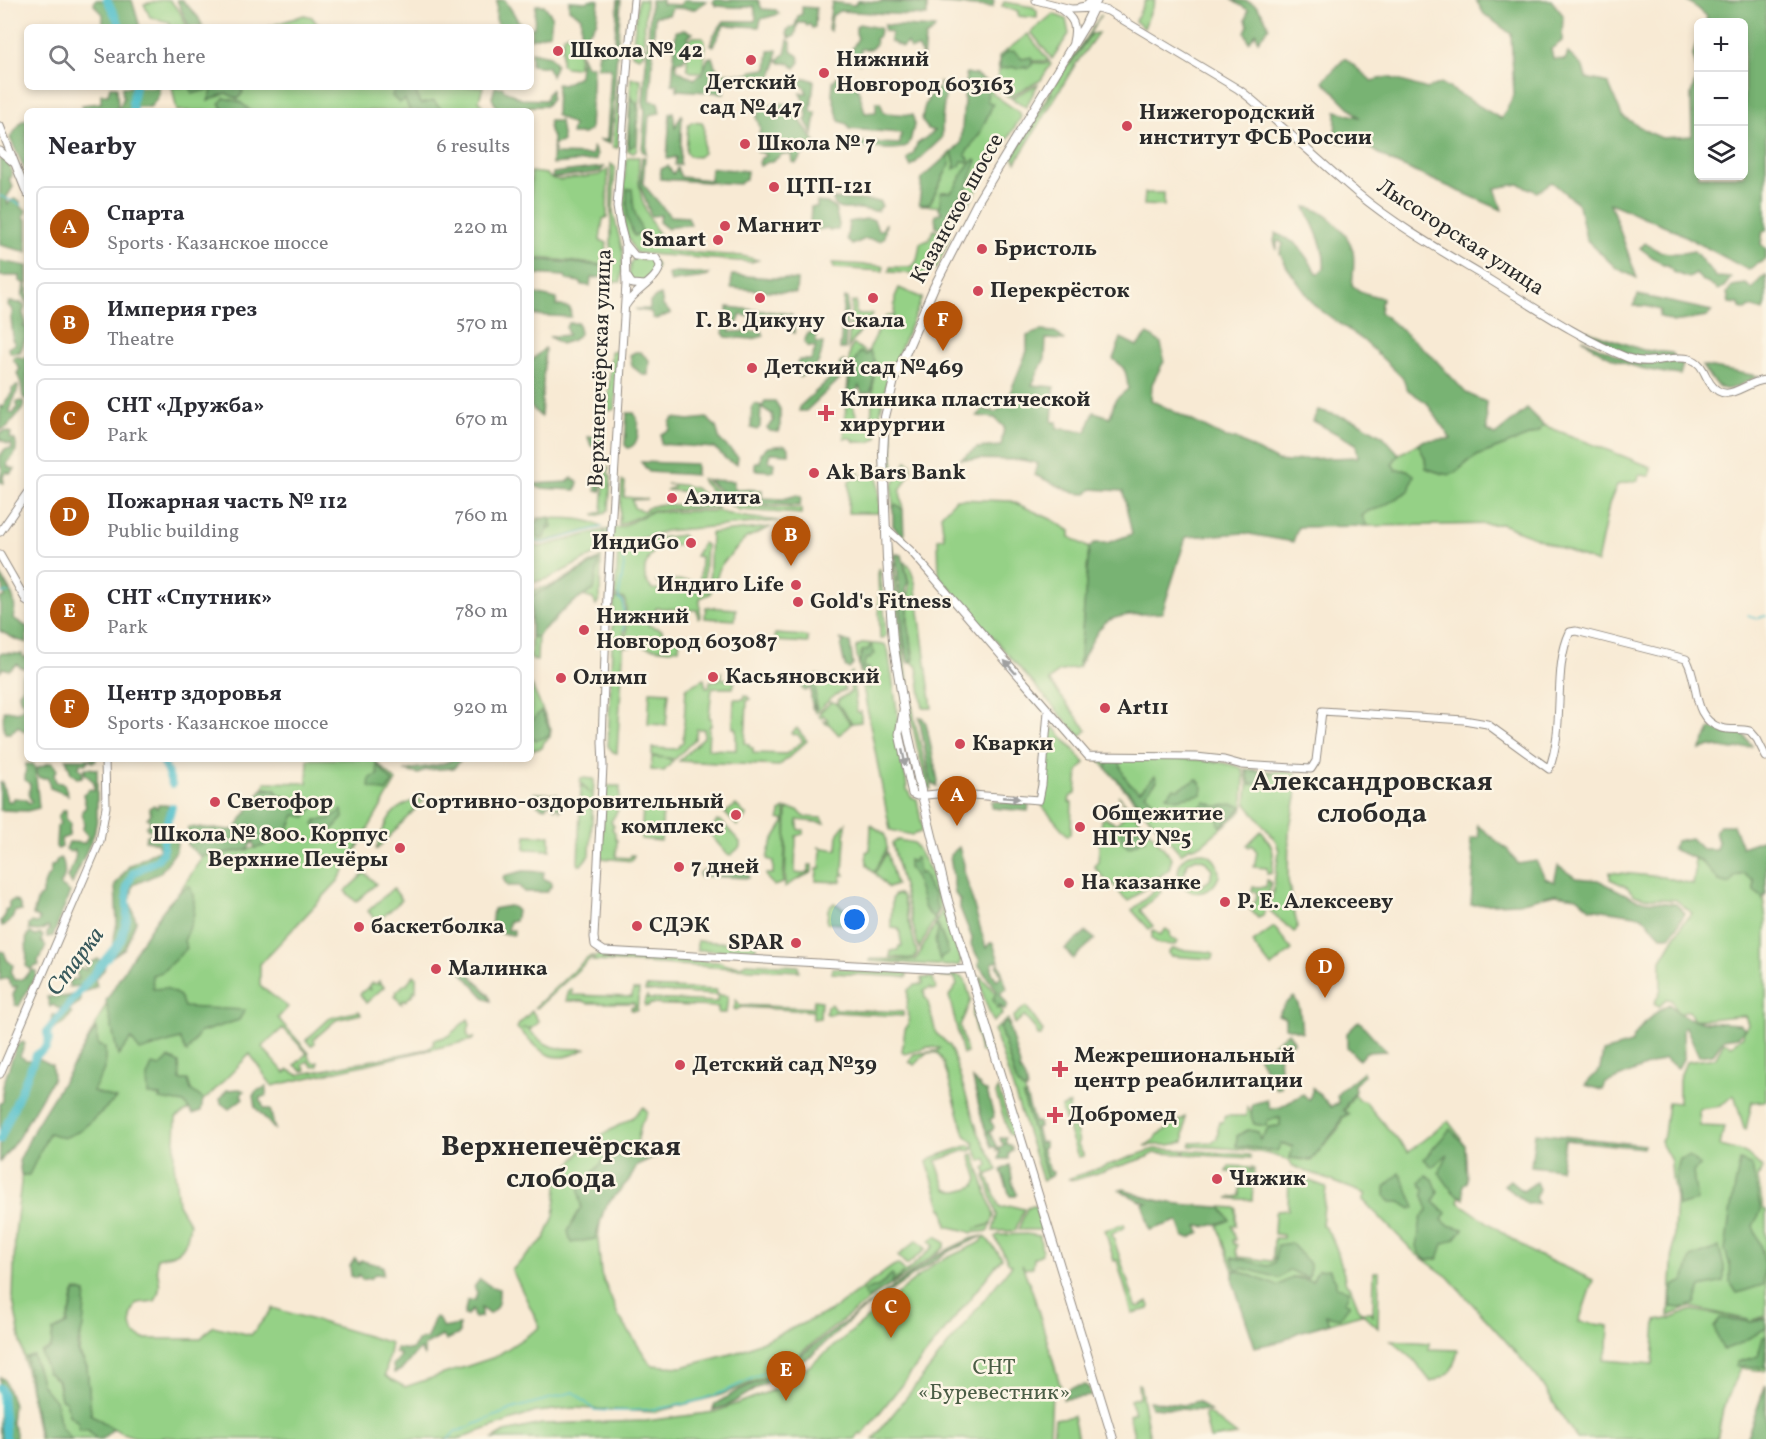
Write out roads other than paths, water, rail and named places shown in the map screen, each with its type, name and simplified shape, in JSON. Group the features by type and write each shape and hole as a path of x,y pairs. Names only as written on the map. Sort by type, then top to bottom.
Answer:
{"main road":[{"name":"Казанское шоссе","path":"1094,3 1072,45 969,218 927,303 900,364 888,400 883,454 893,641 903,710 922,795 946,893 1113,1439"}],"street":[{"name":"Верхнепечёрская улица","path":"634,0 617,207 626,244 626,275 609,573 594,937 596,948 604,951 946,970 969,969"},
{"path":"1036,0 1078,10 1094,3"},
{"name":"Лысогорская улица","path":"1094,3 1252,99 1380,212 1567,327 1629,358 1646,362 1678,358 1695,361 1714,389 1721,393 1731,393 1753,382 1766,380"},
{"path":"1054,5 1072,17 1076,24 1072,45"},
{"path":"1,132 24,186"},
{"path":"0,151 15,164"},
{"path":"626,244 635,256"},
{"path":"625,307 629,299 658,273 660,265 656,258 635,256 630,258 626,265"},
{"path":"626,275 632,284 645,285"},
{"path":"1,530 24,497"},
{"path":"886,528 911,551 1088,756 1204,758 1242,765 1311,769 1317,755 1322,711 1464,720 1487,724 1549,769 1558,728 1561,675 1566,641 1570,632 1581,632 1684,658 1689,663 1697,701 1705,715 1722,728 1744,729 1753,733 1766,757"},
{"path":"0,555 2,564 24,597"},
{"path":"922,795 946,793 1039,800 1048,711"},
{"path":"1047,728 1059,723"},
{"path":"0,1074 100,841 106,807 105,762"}],"waterway":[{"name":"Старка","path":"107,0 119,24"},
{"name":"Старка","path":"133,108 134,90"},
{"path":"0,196 22,205"},
{"path":"534,541 544,543 602,527"},
{"path":"622,553 624,565 619,600 623,601 624,630"},
{"path":"0,593 9,593"},
{"path":"1748,615 1756,618 1766,616"},
{"name":"Старка","path":"163,762 172,784"},
{"name":"Старка","path":"0,1140 36,1055 46,1048 49,1040 47,1032 121,940 127,918 127,886 133,873 157,860 163,852 164,832 172,807"},
{"path":"448,1439 454,1433 512,1409 574,1392 594,1410 628,1411 662,1408 712,1396 774,1367"},
{"name":"Старка","path":"0,1388 6,1439"}],"place":[{"name":"Школа № 42","path":"558,51"},
{"name":"Детский сад №447","path":"751,60"},
{"name":"Нижний Новгород 603163","path":"824,73"},
{"name":"Нижегородский институт ФСБ России","path":"1127,126"},
{"name":"Школа № 7","path":"745,144"},
{"name":"ЦТП-121","path":"774,187"},
{"name":"Магнит","path":"725,226"},
{"name":"Smart","path":"718,240"},
{"name":"Бристоль","path":"982,249"},
{"name":"Перекрёсток","path":"978,291"},
{"name":"Г. В. Дикуну","path":"760,298"},
{"name":"Скала","path":"873,298"},
{"name":"Центр здоровья","path":"943,351"},
{"name":"Детский сад №469","path":"752,368"},
{"name":"Клиника пластической хирургии","path":"826,413"},
{"name":"Ak Bars Bank","path":"814,473"},
{"name":"Аэлита","path":"672,498"},
{"name":"ИндиGo","path":"691,543"},
{"name":"Империя грез","path":"791,566"},
{"name":"Индиго Life","path":"796,585"},
{"name":"Gold's Fitness","path":"798,602"},
{"name":"Нижний Новгород 603087","path":"584,630"},
{"name":"Касьяновский","path":"713,677"},
{"name":"Олимп","path":"561,678"},
{"name":"Art11","path":"1105,708"},
{"name":"Кварки","path":"960,744"},
{"name":"Светофор","path":"215,802"},
{"name":"Сортивно-оздоровительный комплекс","path":"736,815"},
{"name":"Спарта","path":"957,826"},
{"name":"Общежитие НГТУ №5","path":"1080,827"},
{"name":"Школа № 800. Корпус Верхние Печёры","path":"400,848"},
{"name":"7 дней","path":"679,867"},
{"name":"На казанке","path":"1069,883"},
{"name":"Р. Е. Алексееву","path":"1225,902"},
{"name":"СДЭК","path":"637,926"},
{"name":"баскетболка","path":"359,927"},
{"name":"SPAR","path":"796,943"},
{"name":"Малинка","path":"436,969"},
{"name":"Пожарная часть № 112","path":"1325,998"},
{"name":"Детский сад №39","path":"680,1065"},
{"name":"Межрешиональный центр реабилитации","path":"1060,1069"},
{"name":"Добромед","path":"1055,1115"},
{"name":"Чижик","path":"1217,1179"},
{"name":"СНТ «Дружба»","path":"891,1338"},
{"name":"СНТ «Спутник»","path":"786,1401"}],"district":[{"name":"Александровская слобода","path":"1372,798"},
{"name":"Верхнепечёрская слобода","path":"561,1163"}],"park label":[{"name":"СНТ «Буревестник»","path":"994,1380"}]}
